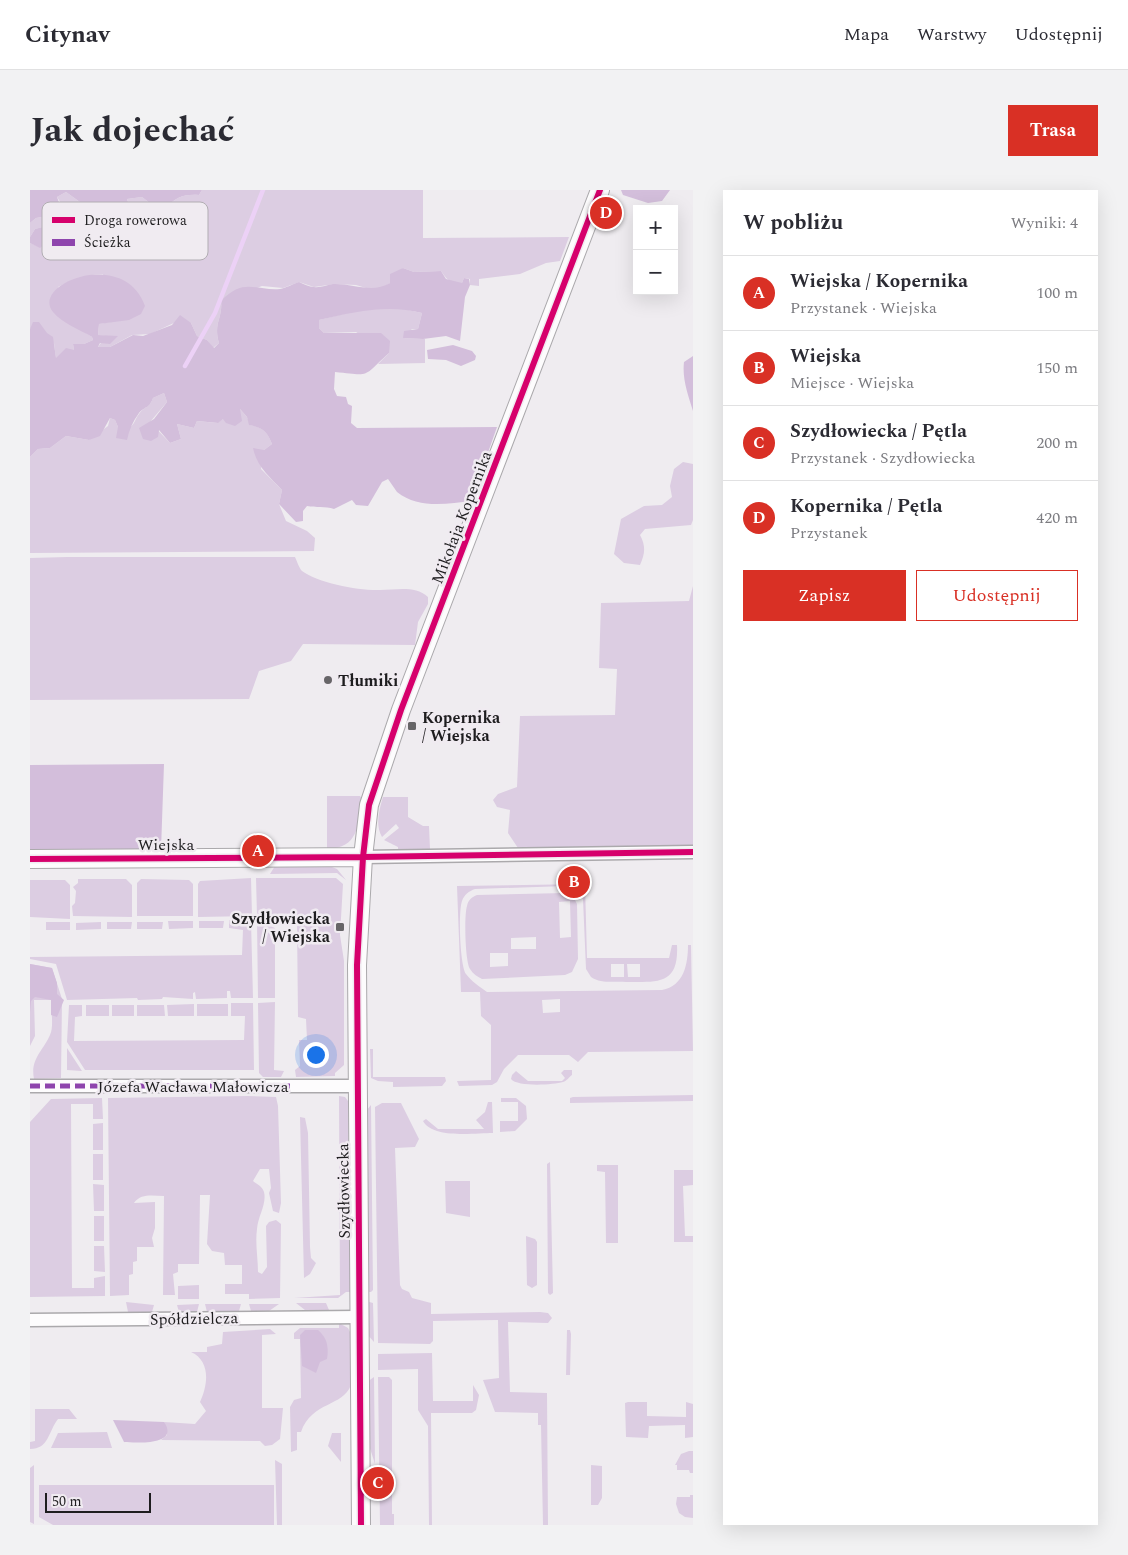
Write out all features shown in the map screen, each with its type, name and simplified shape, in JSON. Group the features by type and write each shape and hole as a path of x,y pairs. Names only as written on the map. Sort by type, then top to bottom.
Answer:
{"street":[{"name":"Mikołaja Kopernika","path":"362,857 369,804 395,729 600,190"},
{"name":"Wiejska","path":"30,859 362,857 693,852"},
{"name":"Szydłowiecka","path":"361,1525 356,1086 357,965 362,857"},
{"name":"Józefa Wacława Małowicza","path":"30,1086 283,1091 356,1086"},
{"name":"Spółdzielcza","path":"30,1320 358,1316"}],"shaded area":[{"path":"30,190 202,190 199,195 188,195 172,202 148,202 142,197 127,199 128,202 80,202 66,192 57,197 59,202 42,202 42,217 36,218 30,223"},
{"path":"202,190 423,190 423,238 569,237 560,261 546,263 520,274 479,279 479,286 470,285 470,279 464,278 462,283 452,282 441,271 414,272 403,268 390,283 382,288 335,284 314,287 299,282 283,288 262,286 221,301 221,312 217,330 219,343 213,348 207,340 197,336 191,323 176,322 150,334 132,335 110,347 98,347 106,336 98,335 99,324 110,322 103,274 85,276 58,287 83,331 92,337 93,340 84,344 73,344 74,350 56,359 54,343 32,328 30,329 30,243 40,247 42,245 42,260 208,260 208,202 172,202 188,195 199,195"},
{"path":"621,190 670,190 662,201 648,203 623,195"},
{"path":"66,192 80,202 60,202 57,197"},
{"path":"142,197 148,202 128,202 127,199"},
{"path":"42,217 42,227 35,229 30,237 30,223 36,218"},
{"path":"42,227 42,246 40,248 30,243 30,237 35,229"},
{"path":"403,268 414,272 441,271 446,279 462,283 464,278 469,279 470,285 465,297 460,341 446,336 423,339 403,338 404,331 418,329 422,313 409,310 370,310 319,320 319,328 324,333 381,333 390,341 389,353 370,371 362,374 335,372 334,389 337,396 346,397 348,404 352,406 351,423 357,428 497,427 471,501 433,504 414,501 397,492 388,479 382,482 368,506 356,505 352,500 334,509 307,506 303,511 303,521 296,522 279,504 282,490 264,471 255,455 253,448 264,450 272,444 264,431 249,425 247,417 240,409 242,421 235,426 226,423 223,419 218,423 197,421 194,428 177,424 181,439 170,443 159,430 158,437 151,441 143,439 139,428 154,419 167,402 164,393 153,398 148,406 139,413 127,440 116,438 118,427 115,420 110,418 100,436 89,440 66,436 50,448 38,449 30,457 30,329 33,322 39,322 47,333 53,337 56,358 66,348 74,350 73,344 84,344 93,340 92,337 66,323 53,312 49,301 55,291 66,282 82,276 101,275 119,278 134,288 145,306 141,314 129,320 99,324 98,335 118,336 110,344 100,343 98,347 110,347 133,335 143,336 172,325 180,315 191,323 197,336 207,340 214,348 219,343 217,330 221,312 221,301 236,289 250,287 280,289 299,282 316,287 340,284 376,288 390,283 390,274"},
{"path":"399,308 422,313 418,329 412,329 403,338 425,339 425,363 378,364 389,353 356,332 324,333 319,328 319,320 359,310"},
{"path":"453,345 472,351 476,356 475,360 461,366 446,360 428,359 427,350"},
{"path":"693,356 693,411 686,387 684,362"},
{"path":"164,393 167,402 150,422 170,443 181,439 177,424 194,428 197,421 217,423 239,408 247,417 250,425 258,427 266,433 272,444 264,450 261,469 282,490 279,504 286,521 307,531 315,538 314,551 30,553 30,457 38,449 50,448 66,436 89,440 108,426 110,418 115,420 118,427 129,428 153,398"},
{"path":"683,462 693,464 693,520 691,525 645,529 640,535 644,550 640,565 624,563 614,554 621,519 644,506 662,505 672,497 670,486 674,469"},
{"path":"295,557 302,571 318,579 362,589 405,589 417,591 428,597 428,604 418,622 415,645 303,644 291,661 259,671 249,699 30,700 30,558"},
{"path":"693,586 693,847 608,850 605,847 598,846 528,850 518,848 508,833 510,810 497,807 493,800 498,794 517,787 520,716 615,715 617,669 599,668 601,603 689,601"},
{"path":"164,764 161,850 30,851 30,765"},
{"path":"327,796 360,796 363,800 355,834 351,840 337,848 327,849"},
{"path":"383,797 408,797 408,817 423,826 429,826 430,849 398,850 398,847 384,840 399,828 396,824 382,837 378,822"},
{"path":"327,865 337,869 346,880 337,873 270,874 275,866"},
{"path":"251,878 252,916 198,917 198,884 200,881"},
{"path":"256,878 336,878 343,884 340,935 344,961 344,1065 335,1073 335,1076 296,1077 295,1070 300,1066 299,1040 307,1040 306,1019 298,1017 297,922 275,922 257,916"},
{"path":"78,879 126,879 132,885 132,917 73,916 72,906 75,903 76,891 73,887 78,883"},
{"path":"141,879 189,880 193,884 193,916 137,916 137,883"},
{"path":"30,880 65,880 70,885 70,919 30,917"},
{"path":"585,884 587,958 669,958 672,945 677,945 677,958 674,968 664,979 648,982 599,981 591,977 586,969 583,899 578,892 566,886 475,889 467,894 462,901 460,939 462,961 466,974 487,992 662,990 669,988 680,979 686,967 688,945 691,945 693,1051 588,1052 578,1062 569,1055 518,1055 504,1069 497,1082 492,1085 459,1086 457,1081 491,1080 491,1025 481,1016 480,992 461,992 457,886","holes":["611,964 624,964 624,977 611,977","627,964 640,964 640,977 628,977","560,999 560,1012 543,1013 542,1000"]},
{"path":"565,893 573,896 577,904 578,959 572,972 565,975 482,979 476,975 468,964 465,928 468,904 470,899 477,895","holes":["570,901 571,937 560,938 559,902","536,937 536,949 511,949 511,938","490,953 508,953 508,966 490,967"]},
{"path":"229,920 251,921 253,998 231,998 230,991 227,991 227,998 196,999 195,992 193,993 193,999 163,997 162,999 138,1000 137,998 67,1000 56,964 30,959 30,957 242,955 243,930 229,928"},
{"path":"168,921 193,921 193,928 169,929"},
{"path":"199,921 224,921 223,928 199,928"},
{"path":"257,921 275,928 275,998 258,998"},
{"path":"46,922 70,922 70,930 46,930"},
{"path":"101,922 101,929 76,930 76,923"},
{"path":"107,922 132,922 131,929 107,929"},
{"path":"137,922 163,922 162,929 137,929"},
{"path":"30,964 52,968 62,999 61,1078 34,1079 35,1061 50,1035 52,1018 51,1000 34,1000 35,1036 30,1046"},
{"path":"30,964 52,968 57,983 57,994 64,1000 57,1017 51,1015 51,1000 35,997 31,1001 30,1012"},
{"path":"275,1002 274,1070 284,1071 281,1077 263,1077 259,1073 258,1003"},
{"path":"231,1003 253,1003 254,1070 85,1070 67,1042 69,1005 82,1005 82,1016 75,1017 74,1041 244,1040 245,1016 231,1016"},
{"path":"194,1004 194,1016 168,1016 167,1005"},
{"path":"197,1004 228,1004 228,1016 197,1016"},
{"path":"86,1005 109,1005 109,1016 86,1016"},
{"path":"112,1005 134,1005 134,1016 112,1016"},
{"path":"137,1005 164,1005 165,1016 137,1016"},
{"path":"67,1048 82,1071 67,1070"},
{"path":"370,1049 373,1049 373,1077 445,1077 446,1081 442,1086 393,1087 393,1082 378,1081 371,1078"},
{"path":"564,1070 572,1070 572,1075 566,1081 558,1083 527,1084 515,1082 511,1079 516,1071 528,1081 562,1081 565,1078 561,1073"},
{"path":"693,1095 693,1101 570,1103 570,1098 573,1097"},
{"path":"339,1096 345,1097 348,1101 351,1292 346,1292 338,1298 294,1298 340,1295"},
{"path":"276,1097 278,1106 281,1203 279,1213 273,1211 269,1193 271,1188 269,1169 260,1169 253,1181 262,1188 265,1197 256,1234 258,1272 262,1274 267,1267 266,1226 269,1222 276,1220 281,1224 280,1298 249,1299 249,1294 225,1294 225,1284 242,1284 242,1265 225,1265 224,1253 212,1251 207,1244 210,1195 200,1195 199,1264 178,1264 178,1272 173,1274 175,1295 163,1295 164,1196 148,1196 140,1198 134,1203 155,1202 155,1228 152,1238 154,1247 137,1247 137,1261 133,1262 133,1274 129,1275 129,1295 110,1296 108,1098"},
{"path":"102,1098 103,1119 93,1119 93,1104 71,1104 72,1288 94,1288 94,1278 105,1276 105,1296 30,1297 30,1122 51,1099"},
{"path":"501,1098 516,1098 526,1106 527,1119 515,1131 500,1132 500,1121 518,1121 518,1102 501,1102"},
{"path":"488,1102 492,1102 493,1133 445,1133 428,1127 423,1121 426,1119 438,1129 484,1129 476,1120 485,1112"},
{"path":"382,1103 401,1103 419,1139 415,1147 395,1148 400,1285 402,1289 409,1292 412,1298 431,1303 431,1314 540,1312 548,1313 552,1318 548,1323 508,1322 510,1392 547,1393 548,1525 543,1525 541,1425 538,1425 538,1413 495,1412 483,1380 499,1378 498,1320 433,1321 433,1341 430,1344 378,1343 375,1107"},
{"path":"371,1105 373,1290 366,1292 366,1111"},
{"path":"300,1117 305,1118 308,1133 310,1247 311,1258 316,1263 310,1274 304,1278"},
{"path":"103,1123 103,1150 93,1150 93,1124"},
{"path":"93,1154 103,1154 103,1180 93,1180"},
{"path":"550,1162 553,1293 550,1295 548,1293 547,1164"},
{"path":"597,1165 618,1165 618,1243 606,1243 605,1172 597,1171"},
{"path":"674,1170 693,1170 693,1185 683,1186 685,1236 693,1236 693,1242 674,1242"},
{"path":"445,1181 470,1181 470,1217 446,1213"},
{"path":"93,1184 104,1185 104,1211 94,1211"},
{"path":"94,1216 104,1216 104,1241 94,1241"},
{"path":"526,1236 535,1239 537,1242 537,1285 532,1288 527,1285"},
{"path":"94,1246 104,1246 105,1272 94,1271"},
{"path":"199,1285 199,1299 178,1299 178,1286"},
{"path":"366,1301 373,1303 374,1342 367,1334"},
{"path":"126,1302 154,1305 152,1312 128,1312"},
{"path":"296,1303 326,1303 329,1310 305,1310"},
{"path":"199,1304 197,1312 179,1312 177,1305"},
{"path":"205,1304 241,1304 239,1311 207,1312"},
{"path":"249,1304 279,1304 269,1311 251,1311"},
{"path":"339,1323 348,1328 351,1334 353,1367 351,1385 341,1397 312,1415 301,1432 297,1432 297,1450 291,1452 290,1407 294,1400 301,1398 300,1339 294,1339 294,1333 300,1328 339,1328"},
{"path":"270,1329 276,1334 262,1335 262,1408 283,1408 280,1439 272,1445 265,1446 260,1441 161,1440 167,1435 164,1422 195,1424 206,1411 200,1402 206,1381 205,1367 202,1361 191,1352 207,1352 207,1347 222,1344 223,1332"},
{"path":"305,1330 318,1330 327,1343 327,1359 320,1362 316,1373 302,1366 300,1335"},
{"path":"567,1330 570,1330 571,1334 570,1375 566,1375"},
{"path":"432,1353 433,1401 473,1401 473,1385 479,1395 476,1410 472,1413 431,1413 432,1525 429,1525 428,1426 418,1410 418,1369 378,1370 378,1354"},
{"path":"374,1377 375,1464 367,1439 367,1382"},
{"path":"378,1377 389,1377 392,1380 392,1514 394,1514 394,1525 380,1525"},
{"path":"647,1402 647,1416 686,1417 686,1402 693,1404 693,1437 685,1438 685,1425 649,1426 648,1438 626,1437 625,1403"},
{"path":"35,1409 69,1409 77,1419 58,1419 45,1443 30,1449 30,1442 35,1441"},
{"path":"113,1420 164,1422 167,1430 166,1435 162,1439 155,1441 124,1442"},
{"path":"107,1432 112,1448 51,1448 58,1433"},
{"path":"332,1433 341,1433 341,1462 328,1446"},
{"path":"693,1451 693,1473 690,1473 689,1470 677,1470 677,1465 675,1465 681,1454"},
{"path":"275,1460 282,1464 282,1525 277,1525"},
{"path":"34,1465 34,1524 30,1522 30,1468"},
{"path":"591,1465 602,1466 602,1498 598,1505 591,1505"},
{"path":"39,1485 274,1485 274,1525 53,1525 39,1517"},
{"path":"690,1495 693,1495 693,1518 685,1517 679,1513 676,1504 677,1497 690,1497"}],"waterway":[{"path":"185,366 215,313 263,190"}],"marked path":[{"path":"30,1086 290,1086"}],"cycle path":[{"path":"361,1525 357,965 363,857 369,805 401,710 600,190"},
{"path":"30,859 363,857 693,852"}],"place":[{"name":"Kopernika / Pętla","path":"606,213"},
{"name":"Tłumiki","path":"328,680"},
{"name":"Kopernika / Wiejska","path":"412,726"},
{"name":"Wiejska / Kopernika","path":"258,851"},
{"name":"Wiejska","path":"574,882"},
{"name":"Szydłowiecka / Wiejska","path":"340,927"},
{"name":"Szydłowiecka / Pętla","path":"378,1483"}]}
